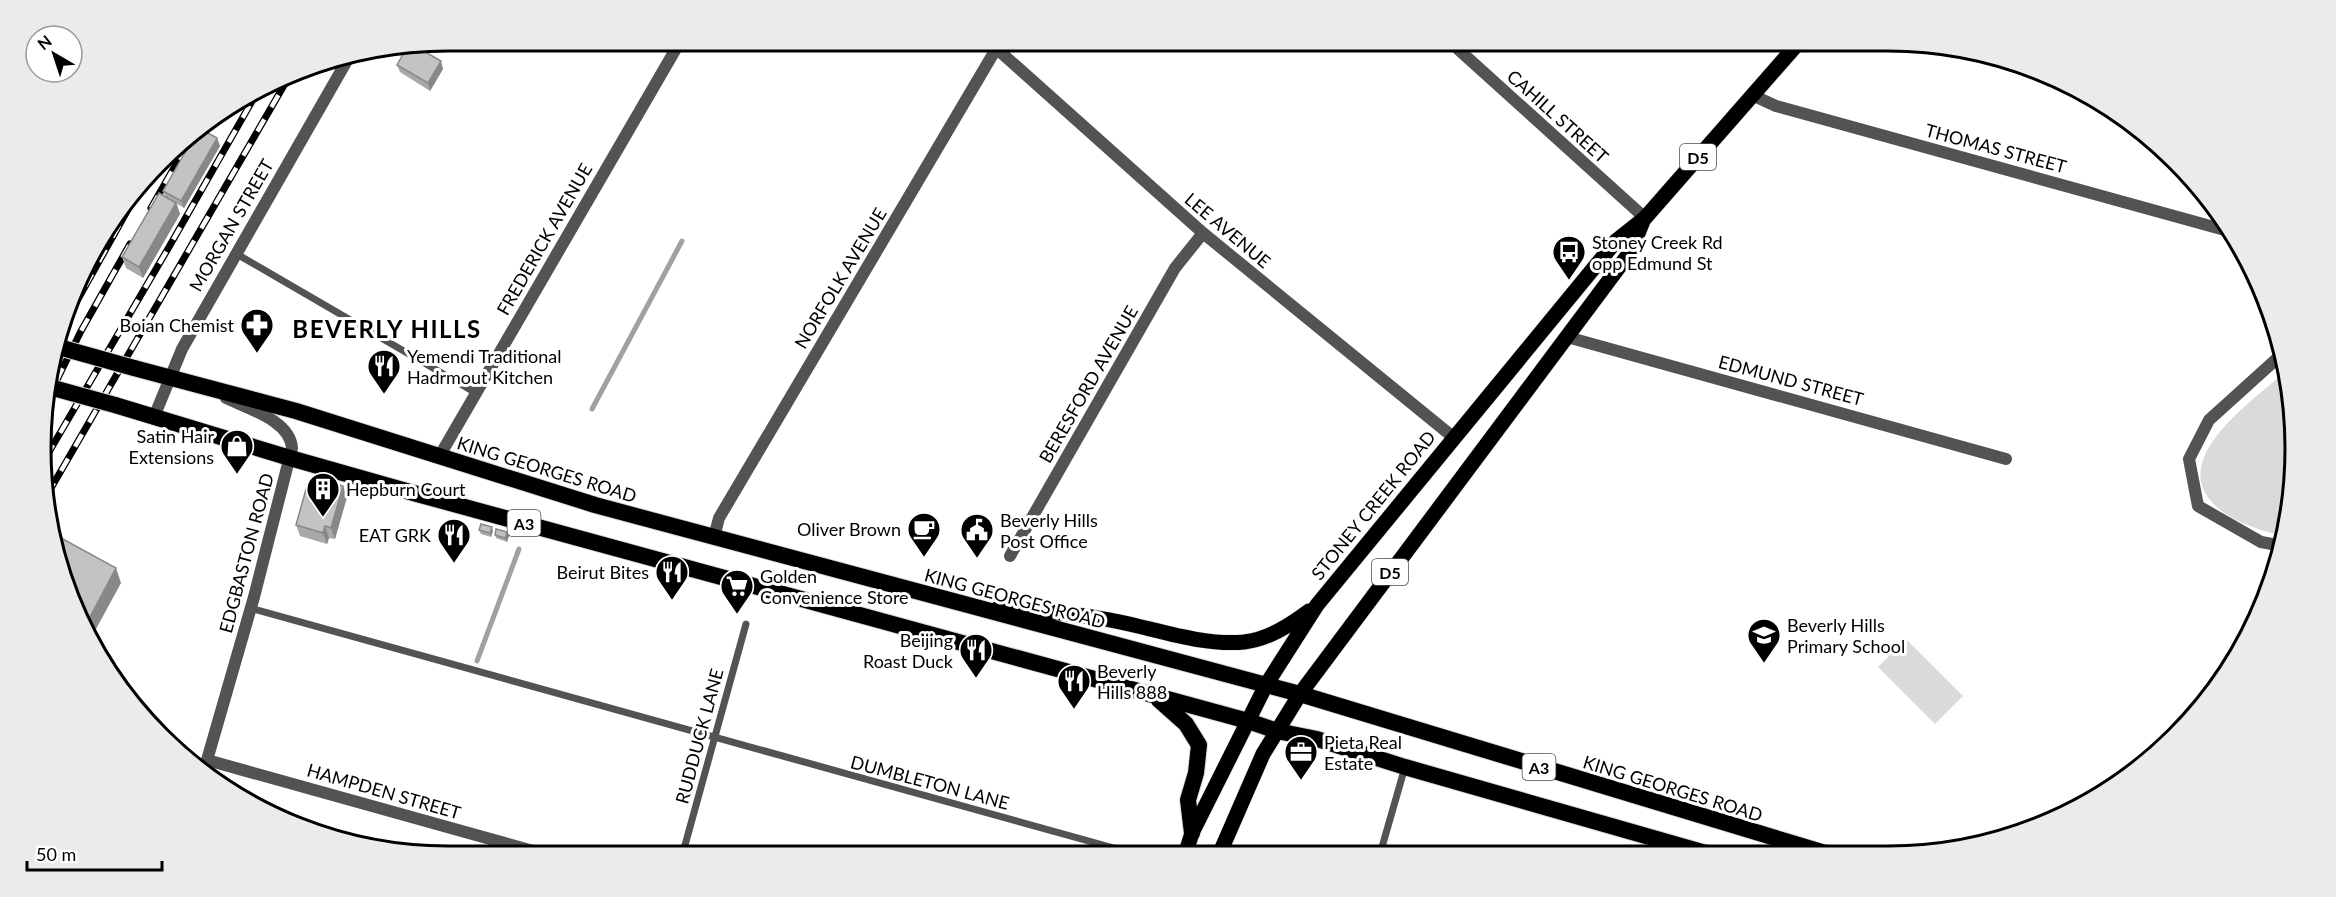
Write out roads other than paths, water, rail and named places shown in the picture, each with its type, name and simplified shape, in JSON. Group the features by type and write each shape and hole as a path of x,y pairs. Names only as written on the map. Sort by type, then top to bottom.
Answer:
{"highway":[{"name":"KING GEORGES ROAD","path":"64,349 296,411 595,505 1300,694 1802,846"},
{"name":"A3","path":"56,389 290,458 1248,721 1277,731 1317,739 1405,767 1681,846"},
{"path":"1156,697 1186,724 1199,746 1196,773 1188,800 1192,834"}],"main road":[{"name":"STONEY CREEK ROAD","path":"1188,846 1266,685 1317,605 1616,241 1645,218 1791,51"},
{"name":"STONEY CREEK ROAD","path":"1223,846 1263,754 1300,694 1630,251 1645,218"},
{"path":"977,609 1031,610 1109,620 1221,643 1247,642 1285,628 1317,605"}],"street":[{"name":"FREDERICK AVENUE","path":"439,457 675,51"},
{"name":"NORFOLK AVENUE","path":"714,537 719,518 991,51"},
{"name":"LEE AVENUE","path":"1005,51 1203,234 1453,437"},
{"name":"CAHILL STREET","path":"1460,51 1645,218"},
{"name":"MORGAN STREET","path":"154,417 182,349 344,66"},
{"name":"THOMAS STREET","path":"1752,95 1776,106 2218,228"},
{"name":"BERESFORD AVENUE","path":"1010,556 1176,268 1203,234"},
{"name":"EDMUND STREET","path":"1567,337 2006,459"},
{"path":"2273,544 2261,542 2198,506 2189,459 2209,420 2275,361"},
{"name":"EDGBASTON ROAD","path":"204,387 281,426 291,441 290,458 206,763"},
{"name":"HAMPDEN STREET","path":"207,760 515,846"}],"lane":[{"path":"235,254 476,393"},
{"name":"DUMBLETON LANE","path":"250,608 1105,846"},
{"name":"RUDDUCK LANE","path":"685,846 746,624"},
{"path":"1382,846 1405,767"}],"waterway":[{"path":"592,409 682,241"},
{"path":"477,661 519,549"}],"railway":[{"path":"53,485 283,87"},
{"path":"51,448 251,104"},
{"path":"151,208 182,153"},
{"path":"89,280 115,233"},
{"path":"58,379 81,331 130,244"}],"place":[{"name":"Stoney Creek Rd opp Edmund St","path":"1569,281"},
{"name":"Boian Chemist","path":"257,354"},
{"name":"Yemendi Traditional Hadrmout Kitchen","path":"384,395"},
{"name":"Satin Hair Extensions","path":"237,475"},
{"name":"Hepburn Court","path":"323,518"},
{"name":"Oliver Brown","path":"924,558"},
{"name":"Beverly Hills Post Office","path":"977,559"},
{"name":"EAT GRK","path":"454,564"},
{"name":"Beirut Bites","path":"672,601"},
{"name":"Golden Convenience Store","path":"737,615"},
{"name":"Beverly Hills Primary School","path":"1764,664"},
{"name":"Beijing Roast Duck","path":"976,679"},
{"name":"Beverly Hills 888","path":"1074,710"},
{"name":"Pieta Real Estate","path":"1301,781"}],"district":[{"name":"BEVERLY HILLS","path":"387,328"}]}
